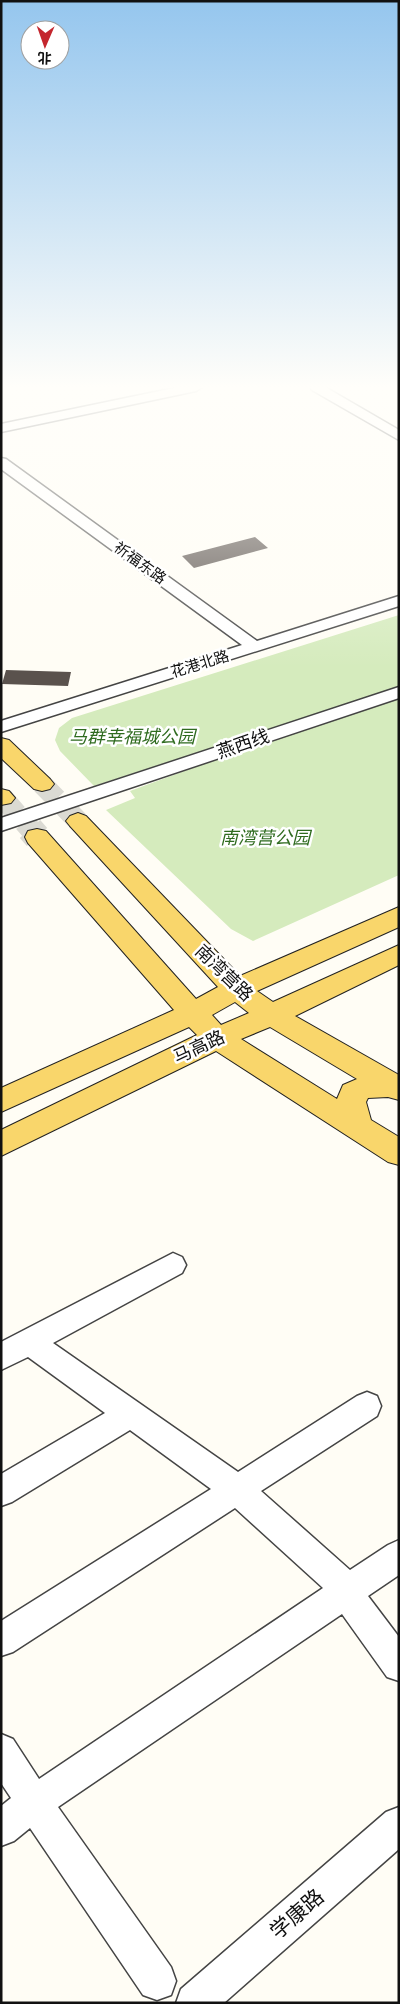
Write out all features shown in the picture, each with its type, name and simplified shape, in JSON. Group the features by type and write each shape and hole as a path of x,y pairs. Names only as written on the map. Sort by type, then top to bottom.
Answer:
{"main road":[{"path":"1,745 42,784"},
{"name":"南湾营路","path":"78,821 236,989 271,1015 396,1087"},
{"path":"37,836 217,1038 399,1152"},
{"name":"马高路","path":"1,1101 193,1013 236,989 399,916"},
{"name":"马高路","path":"1,1144 217,1038 271,1015 399,954"},
{"path":"357,1125 351,1102 352,1093 360,1088 371,1086 396,1087"}],"street":[{"name":"祈福东路","path":"26,481 255,647"},
{"name":"花港北路","path":"1,727 399,601"},
{"name":"燕西线","path":"1,825 399,692"},
{"path":"1,1357 173,1265"},
{"path":"29,1342 237,1489 336,1578 399,1665"},
{"path":"1,1640 367,1406"},
{"path":"1,1491 132,1413"},
{"path":"1,1828 34,1803 399,1556"},
{"path":"1,1751 34,1803 156,1981"},
{"name":"学康路","path":"195,2003 399,1825"}],"green space":[{"name":"马群幸福城公园","path":"399,615 399,687 94,786 60,751 55,740 59,728 72,718"},
{"name":"南湾营公园","path":"399,699 399,875 253,941 231,929 106,810 135,798 130,791 198,766"}],"building":[{"path":"255,537 268,548 194,568 182,556"},
{"path":"6,670 71,672 68,686 2,684"}],"tunnel":[{"path":"42,784 78,821"},
{"path":"3,798 31,830"},
{"path":"30,829 37,837"}]}
